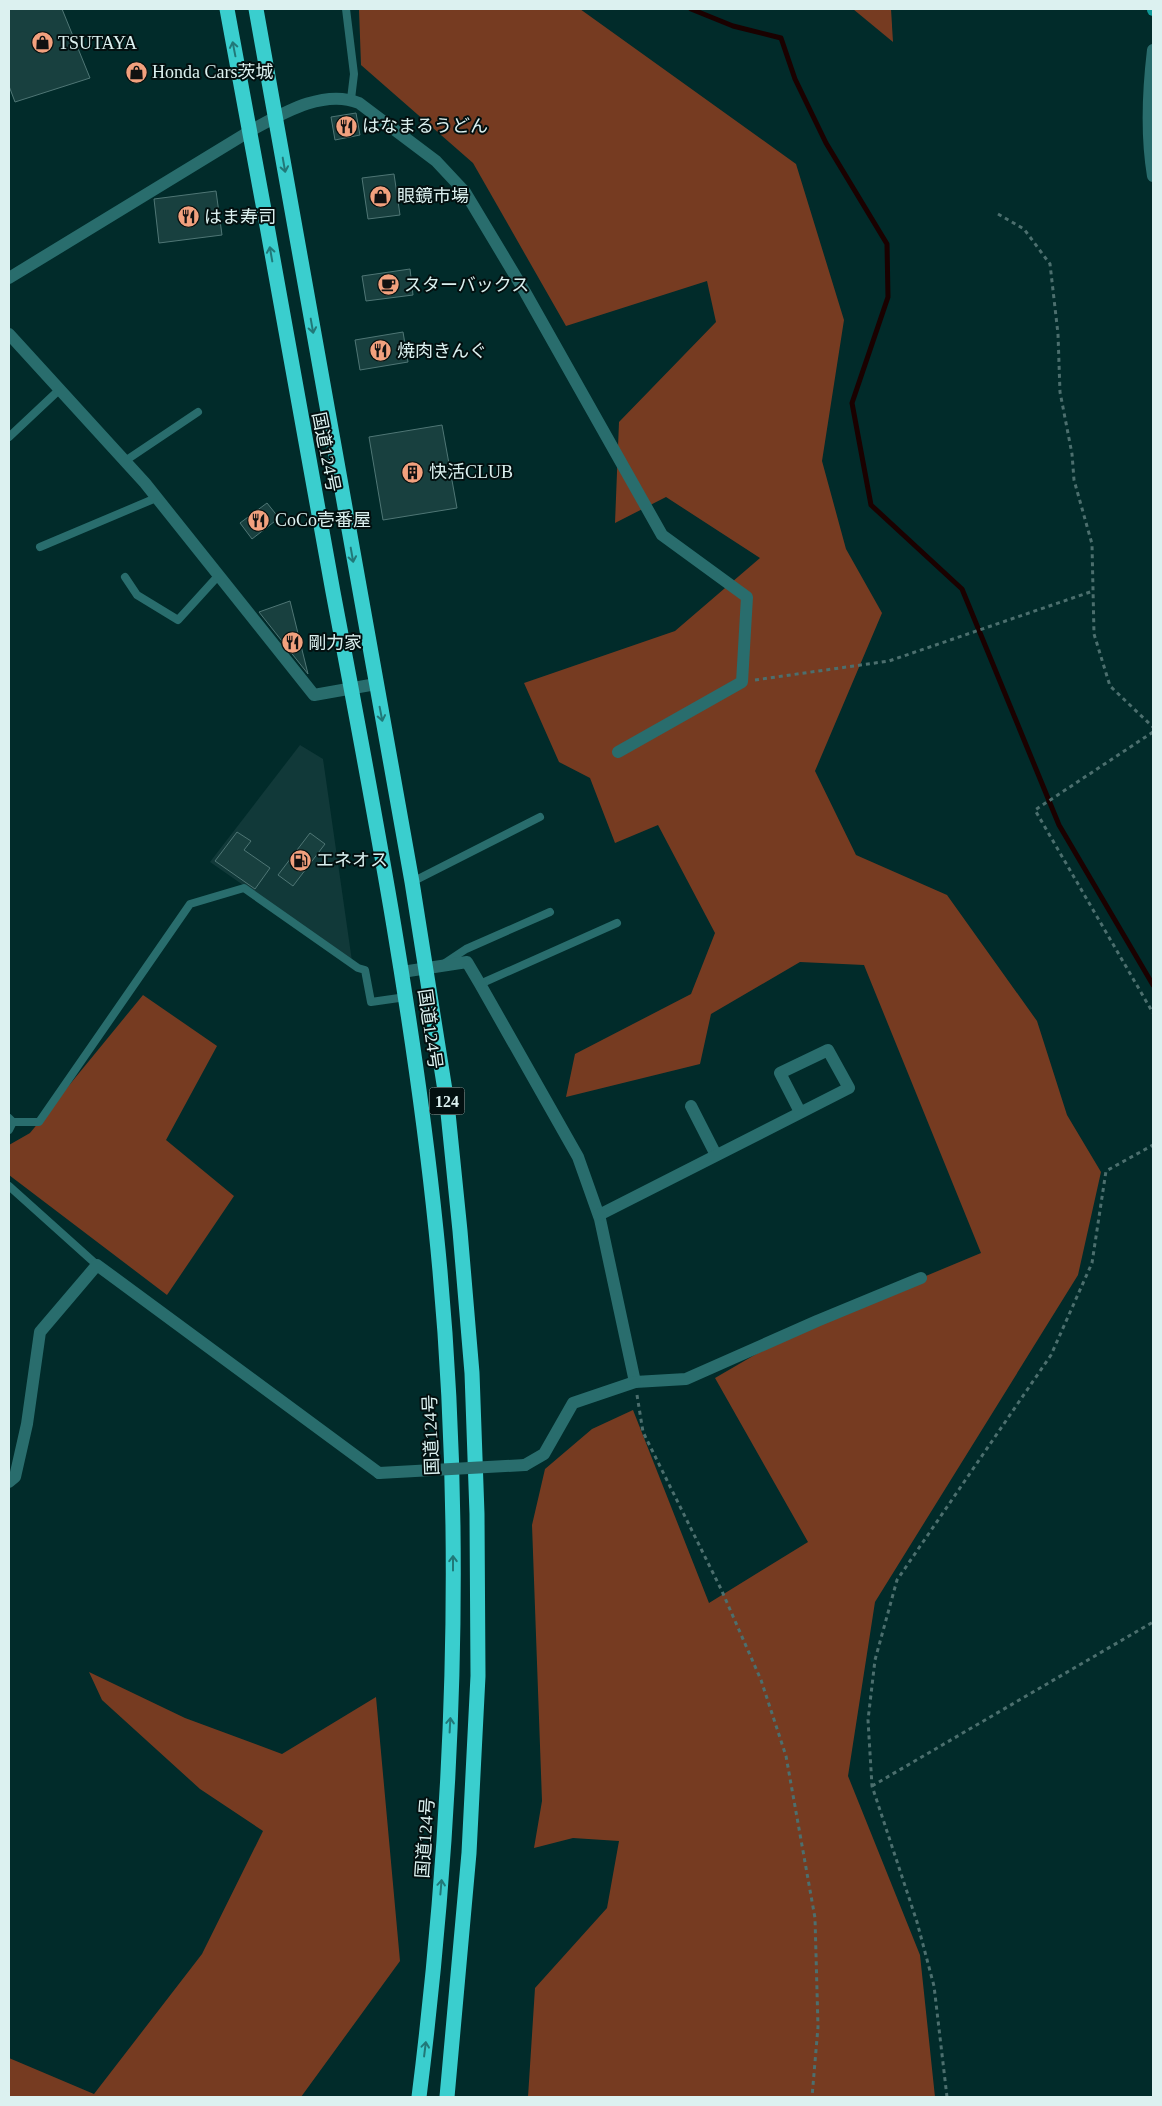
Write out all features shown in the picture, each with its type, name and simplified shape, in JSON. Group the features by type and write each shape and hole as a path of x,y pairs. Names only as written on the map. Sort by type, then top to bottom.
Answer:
{"highway":[{"name":"国道124号","path":"227,9 402,972 422,1109 437,1234 447,1374 453,1512 452,1676 444,1846 433,1990 419,2097"},
{"name":"国道124号","path":"256,9 412,882 447,1103 460,1231 472,1373 477,1514 477,1696 466,1882 447,2097"}],"street":[{"path":"1153,50 1148,92 1150,157 1153,176"},
{"path":"9,278 250,131 276,117 317,102 332,99 351,100 358,103 436,161 465,192 525,292 662,535 747,597 742,682 618,752"},
{"path":"9,334 125,461 314,695 376,684"},
{"path":"402,972 444,964 467,962 480,984 578,1157 598,1214 635,1382"},
{"path":"598,1214 849,1088 828,1050 780,1073 800,1112"},
{"path":"692,1106 716,1155"},
{"path":"9,1482 15,1477 27,1424 40,1332 97,1265 379,1473 525,1465 544,1454 572,1403 635,1382 686,1379 817,1321 921,1278"}],"lane":[{"path":"346,9 354,74 351,100"},
{"path":"9,437 60,390"},
{"path":"125,461 198,412"},
{"path":"40,547 156,498"},
{"path":"125,577 137,595 178,620 218,576"},
{"path":"412,882 540,817"},
{"path":"9,1130 11,1120 39,1122 190,904 244,888 358,968 365,970 371,1002 406,997"},
{"path":"444,964 466,949 550,912"},
{"path":"480,984 618,923"},
{"path":"9,1186 97,1265"}],"path":[{"path":"998,214 1024,229 1050,264 1058,334 1060,392 1072,454 1074,480 1092,544 1094,634 1110,686 1153,726"},
{"path":"742,682 889,661 1093,591"},
{"path":"1153,732 1035,810 1153,1013"},
{"path":"947,2097 934,1986 917,1922 872,1786 868,1720 875,1660 897,1580 1051,1355 1092,1263 1106,1171 1153,1145"},
{"path":"635,1382 643,1432 721,1589 761,1680 786,1756 815,1918 818,2027 812,2097"},
{"path":"872,1786 1153,1622"}],"shaded area":[{"path":"359,9 580,9 796,164 844,320 822,461 846,549 882,613 815,771 856,855 947,895 1037,1021 1067,1115 1101,1172 1078,1275 875,1602 848,1776 920,1955 935,2097 528,2097 535,1988 607,1908 619,1841 573,1838 534,1848 542,1801 532,1525 545,1469 592,1429 633,1410 709,1603 808,1542 715,1378 801,1328 981,1253 864,965 800,962 711,1014 700,1064 566,1097 575,1054 691,994 715,933 658,825 615,843 590,778 559,762 524,683 675,631 760,558 666,497 615,523 619,422 716,322 707,281 566,326 473,163 361,65"},
{"path":"853,9 891,9 893,42"},
{"path":"300,745 323,759 352,961 210,862"},
{"path":"143,995 217,1046 166,1140 234,1196 167,1295 9,1175 9,1145 30,1133"},
{"path":"89,1672 185,1718 282,1754 376,1697 400,1961 301,2097 9,2097 9,2058 94,2094 202,1954 263,1831 200,1789 102,1700"}],"building":[{"name":"TSUTAYA","path":"9,9 62,9 90,78 15,102 9,86"},
{"name":"はなまるうどん","path":"356,113 360,135 335,140 331,117"},
{"name":"眼鏡市場","path":"394,174 400,215 368,219 362,178"},
{"name":"はま寿司","path":"216,191 222,235 159,243 154,199"},
{"name":"スターバックス","path":"410,269 413,295 366,301 362,276"},
{"name":"焼肉きんぐ","path":"403,332 408,362 360,370 355,340"},
{"name":"快活CLUB","path":"442,425 457,508 383,520 369,437"},
{"name":"CoCo壱番屋","path":"267,503 279,518 252,539 240,523"},
{"name":"剛力家","path":"290,601 308,674 259,612"},
{"path":"237,832 251,841 244,850 270,868 255,889 215,861"},
{"path":"310,833 325,844 293,886 278,875"}],"waterway":[{"path":"691,9 733,26 781,38 795,79 826,143 887,244 888,297 852,403 871,505 962,589 1059,825 1153,985"}],"place":[{"name":"TSUTAYA","path":"42,43"},
{"name":"Honda Cars茨城","path":"136,72"},
{"name":"はなまるうどん","path":"346,126"},
{"name":"眼鏡市場","path":"381,196"},
{"name":"はま寿司","path":"188,217"},
{"name":"スターバックス","path":"388,285"},
{"name":"焼肉きんぐ","path":"381,351"},
{"name":"快活CLUB","path":"413,472"},
{"name":"CoCo壱番屋","path":"259,520"},
{"name":"剛力家","path":"292,643"},
{"name":"エネオス","path":"300,860"}]}
